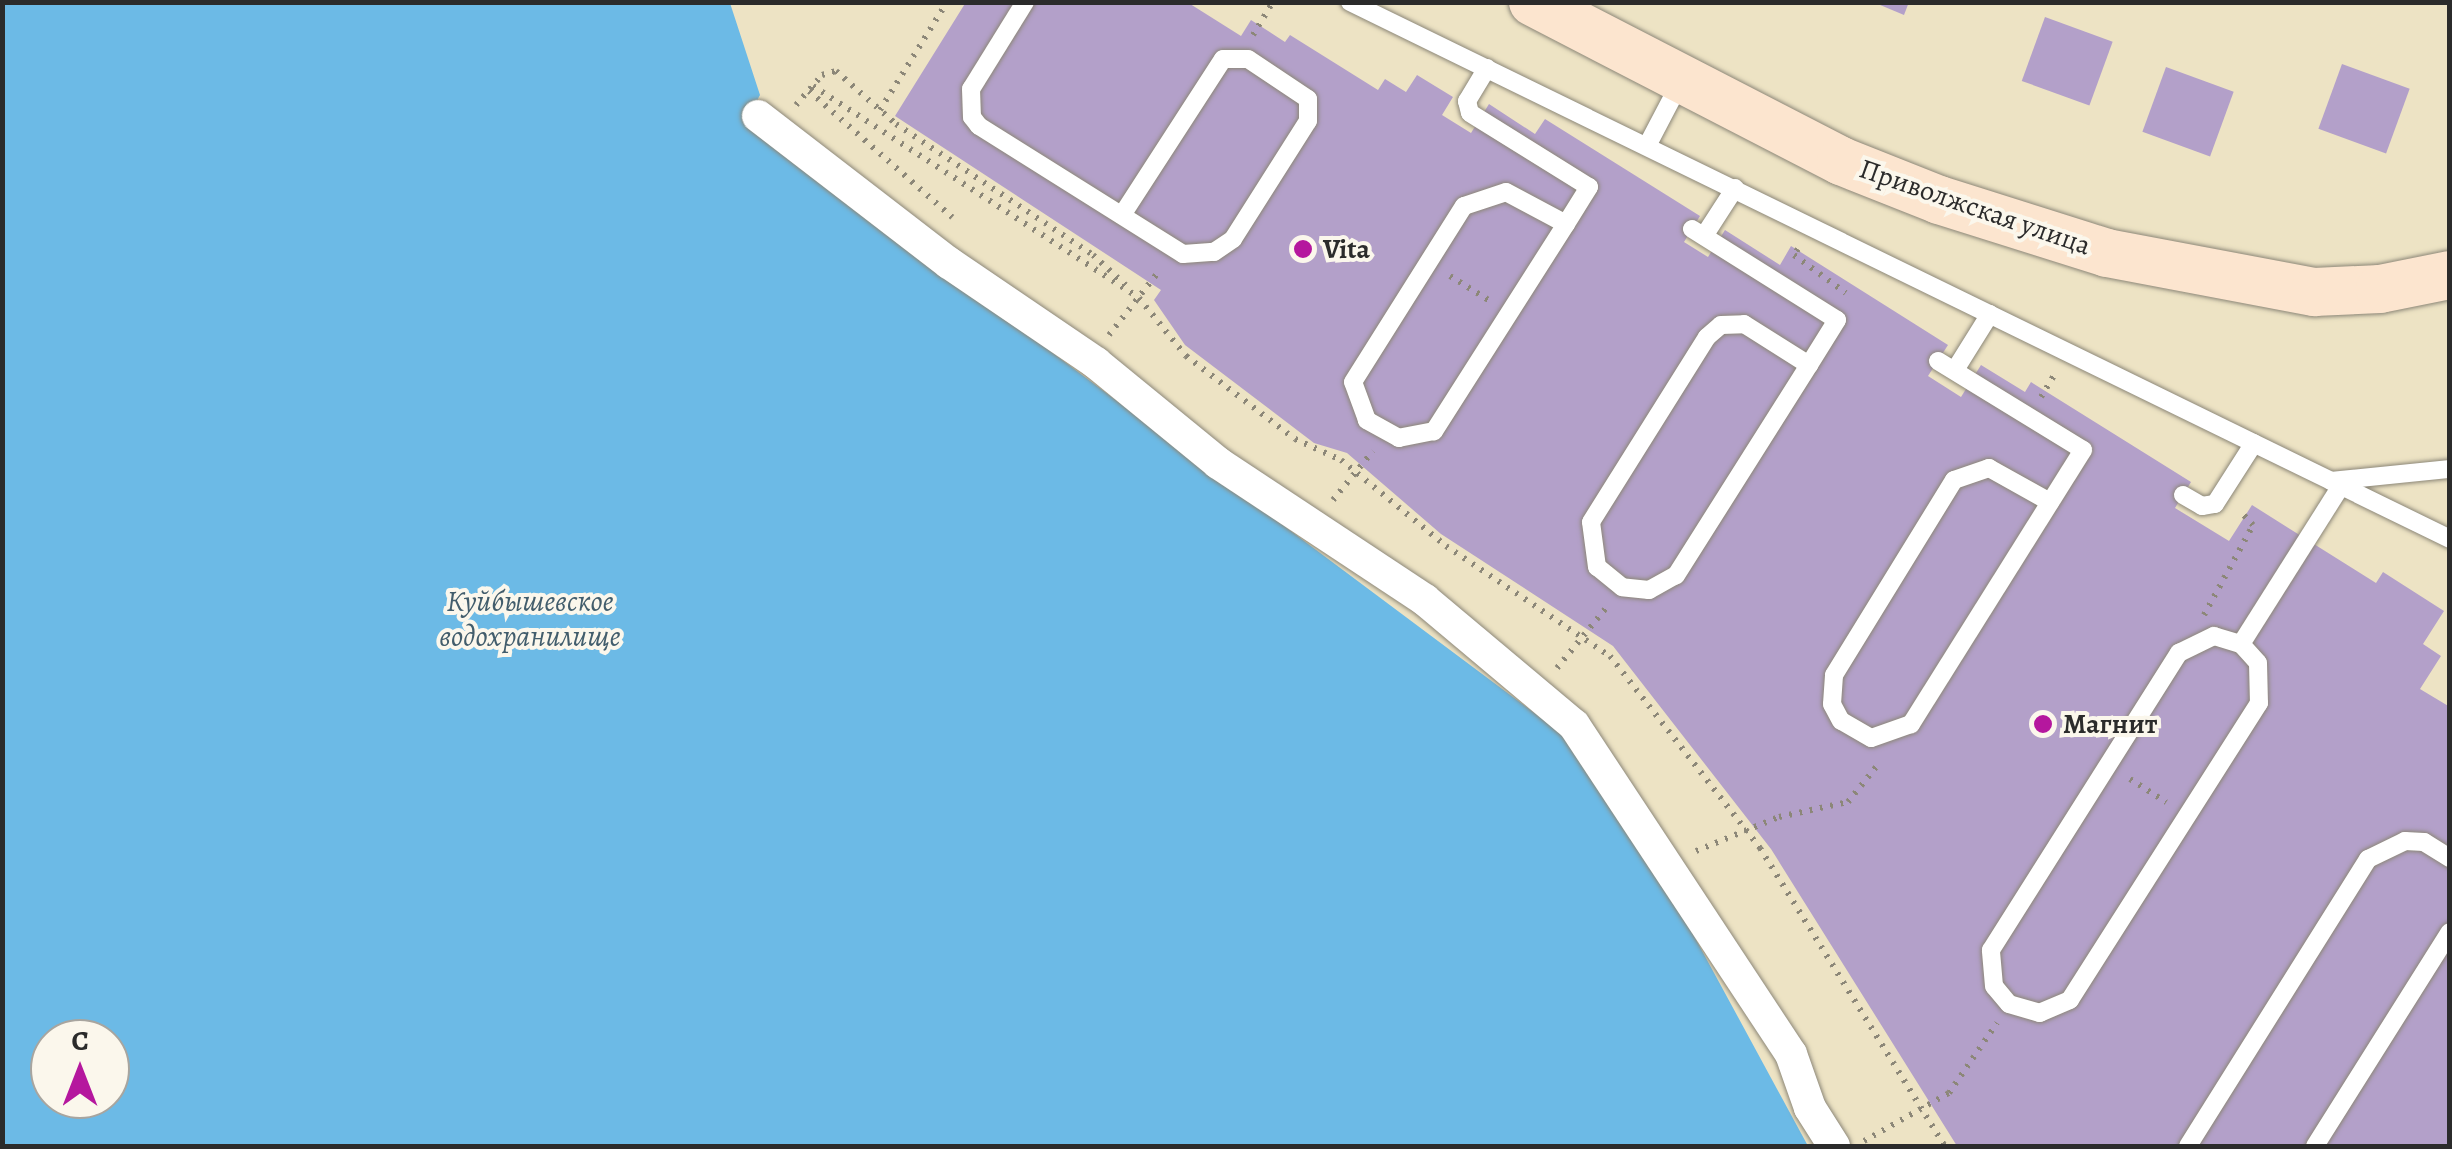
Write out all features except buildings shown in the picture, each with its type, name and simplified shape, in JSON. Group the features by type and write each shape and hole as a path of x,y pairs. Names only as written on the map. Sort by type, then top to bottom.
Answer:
{"main road":[{"name":"Приволжская улица","path":"1533,2 1841,161 1939,200 2107,253 2314,292 2380,289 2450,275"}],"street":[{"path":"766,123 949,264 1096,363 1231,472 1435,607 1574,726 1670,862 1791,1054 1810,1108 1834,1146"}],"lane":[{"path":"1025,2 971,89 972,117 1122,216 1183,254 1226,246 1308,121 1308,99 1248,58 1223,59 1122,216"},
{"path":"1350,2 1386,10 1487,68 2450,539"},
{"path":"1487,68 1467,101 1470,113 1589,187 1566,224 1434,432 1413,439 1386,434 1358,410 1353,382 1464,206 1490,192 1523,197 1566,224"},
{"path":"1646,146 1681,81"},
{"path":"1735,188 1698,233 1837,320 1809,365 1676,575 1649,590 1608,579 1590,551 1591,522 1714,329 1744,324 1809,365"},
{"path":"1990,314 1947,366 2082,450 2050,502 1911,724 1896,735 1856,734 1841,721 1830,690 1954,480 1989,468 2050,502"},
{"path":"2184,495 2202,506 2215,504 2254,443"},
{"path":"2335,483 2450,469"},
{"path":"2241,644 2335,483"},
{"path":"2200,639 2241,644 2258,663 2262,694 2070,1000 2040,1013 2009,1004 1994,986 1991,950 2179,653 2200,639"},
{"path":"2188,1146 2368,859 2405,840 2448,853"},
{"path":"2315,1146 2450,932"}],"path":[{"path":"880,110 947,2"},
{"path":"1259,26 1273,2"},
{"path":"766,123 830,71 880,110 1094,255 1138,298"},
{"path":"1794,256 1814,268"},
{"path":"1428,262 1509,313"},
{"path":"1099,347 1150,283"},
{"path":"1320,517 1362,464"},
{"path":"2200,639 2210,597 2254,525 2246,514"},
{"path":"1554,672 1588,630"},
{"path":"1681,858 1779,817 1848,802 1863,790 1896,735"},
{"path":"2108,766 2187,815"},
{"path":"1854,1146 1950,1094 2009,1004"}],"water":[{"name":"Куйбышевское водохранилище","path":"2,3 730,3 760,95 745,123 1561,733 1637,831 1808,1146 3,1146"}],"place":[{"name":"Vita","path":"1303,249"},
{"name":"Магнит","path":"2043,724"}]}
